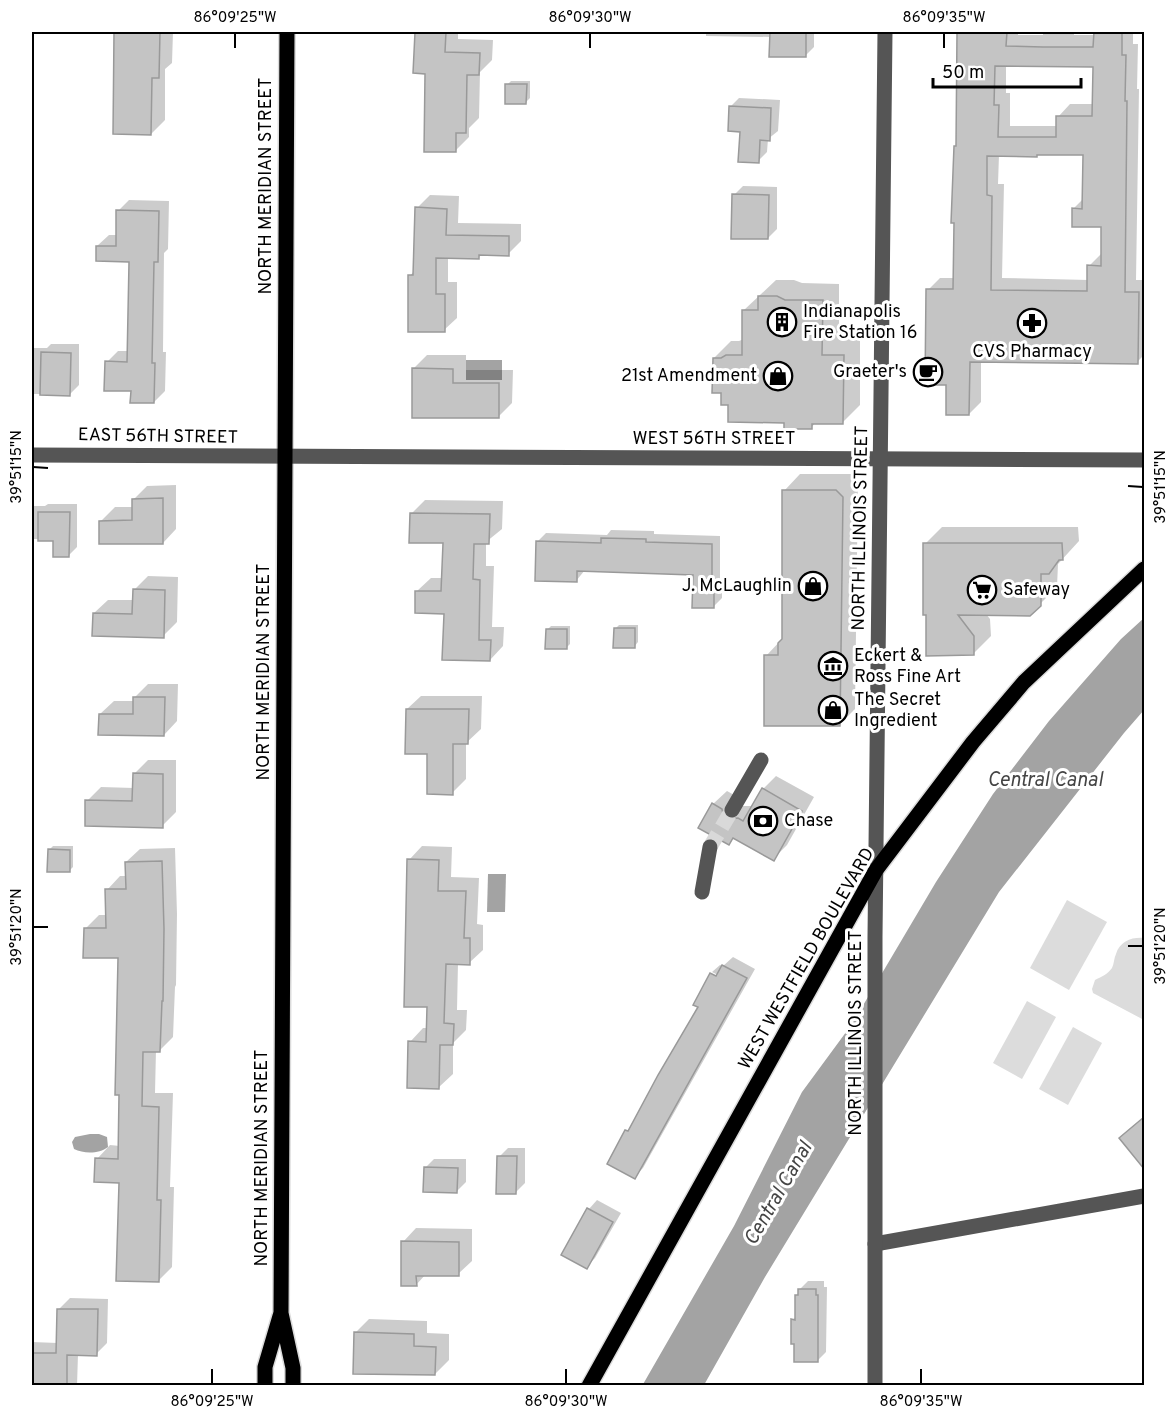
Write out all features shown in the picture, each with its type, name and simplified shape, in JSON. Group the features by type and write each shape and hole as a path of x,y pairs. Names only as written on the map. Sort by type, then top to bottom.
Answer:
{"main road":[{"name":"NORTH MERIDIAN STREET","path":"287,32 281,1313 293,1368 293,1386"},
{"name":"WEST WESTFIELD BOULEVARD","path":"589,1386 876,870 973,742 1037,667 1144,570"},
{"name":"NORTH MERIDIAN STREET","path":"265,1386 265,1367 281,1313"}],"street":[{"name":"NORTH ILLINOIS STREET","path":"875,1386 875,954 885,32"},
{"name":"EAST 56TH STREET","path":"32,455 284,458"},
{"name":"WEST 56TH STREET","path":"284,458 1144,460"},
{"path":"732,810 762,760"},
{"path":"702,892 710,847"},
{"path":"876,1244 1144,1196"}],"shaded area":[{"path":"1067,900 1107,922 1069,990 1030,968"},
{"path":"1135,938 1144,938 1144,1020 1093,993 1092,989 1095,980 1112,968 1115,956 1123,943"},
{"path":"1027,1001 1056,1017 1022,1079 993,1063"},
{"path":"1073,1027 1102,1043 1068,1105 1039,1089"}],"water":[{"path":"466,360 502,360 502,380 466,380"},
{"name":"Central Canal","path":"1144,618 1144,710 999,892 765,1277 704,1385 642,1386 734,1226 802,1092 852,1024 936,882 993,794 1049,721 1121,639"},
{"path":"488,874 506,874 505,912 487,912"},
{"path":"90,1134 107,1137 108,1147 91,1152 74,1149 72,1142 75,1137"}],"building":[{"path":"114,32 160,32 159,78 152,78 151,135 113,134"},
{"path":"415,32 446,32 445,52 480,53 479,75 467,75 466,133 456,133 456,152 424,152 425,74 413,73"},
{"path":"770,32 806,32 806,57 769,57"},
{"path":"957,32 1007,32 1006,46 1093,47 1094,32 1122,32 1122,55 1126,55 1125,101 1127,101 1125,292 1139,292 1138,364 970,362 969,415 946,415 946,385 925,385 926,289 953,289 954,223 951,223 954,146 956,146","holes":["995,66 1093,67 1092,116 1056,116 1056,137 998,137 999,105 994,105","1037,155 1083,155 1082,209 1072,208 1072,227 1101,227 1101,266 1087,265 1087,291 991,290 992,196 987,195 987,156 1037,157"]},
{"path":"505,84 527,84 526,104 505,104"},
{"path":"729,106 771,108 770,141 760,140 759,163 738,162 740,132 728,131"},
{"path":"732,194 769,195 768,239 731,239"},
{"path":"415,207 447,209 446,235 509,236 509,256 479,255 479,259 436,258 436,294 445,294 445,332 408,332 408,275 413,275"},
{"path":"116,210 159,211 158,262 154,262 152,363 155,363 154,403 130,403 131,391 104,391 105,361 127,362 129,262 96,261 96,246 116,246"},
{"name":"21st Amendment","path":"758,296 777,296 785,300 823,300 822,355 844,355 843,424 812,424 812,429 784,429 784,423 728,422 728,405 721,405 721,393 712,393 713,358 742,355 742,310 758,310"},
{"path":"41,352 71,353 70,396 40,395"},
{"path":"412,368 453,369 453,383 499,383 499,418 412,418"},
{"path":"782,490 836,490 843,497 840,726 764,726 764,655 778,655 778,643 782,639"},
{"path":"163,498 163,544 99,544 99,521 132,520 132,499"},
{"path":"38,512 70,512 69,557 53,557 53,541 38,541"},
{"path":"410,513 490,514 489,544 474,544 473,579 480,580 479,640 491,640 490,661 442,660 444,614 415,613 415,591 441,591 443,543 409,543"},
{"path":"601,538 712,544 714,608 692,608 693,575 577,571 577,582 535,581 536,541 601,543"},
{"name":"Safeway","path":"923,543 1062,543 1063,560 1059,560 1049,574 1041,574 1041,606 1030,616 958,615 974,636 974,655 926,656 926,615 923,615"},
{"path":"133,589 165,590 164,638 92,636 93,613 132,614"},
{"path":"614,628 635,628 635,648 613,648"},
{"path":"546,629 567,629 567,649 545,649"},
{"path":"133,697 165,697 164,736 98,735 99,714 133,714"},
{"path":"406,709 469,709 468,744 453,744 453,795 427,794 427,754 405,754"},
{"path":"133,773 163,774 163,828 85,826 85,800 132,801"},
{"path":"762,788 802,811 774,861 733,838 729,845 698,828 712,803 722,809 728,819 738,818 743,821"},
{"path":"48,849 70,850 70,872 47,872"},
{"path":"407,859 439,860 438,891 466,891 464,938 470,938 470,965 446,964 444,1023 454,1024 453,1045 440,1045 439,1089 407,1088 408,1041 426,1042 427,1007 404,1007"},
{"path":"162,861 164,929 160,1052 143,1052 142,1106 159,1107 157,1200 161,1200 159,1282 116,1281 119,1183 94,1182 95,1158 118,1159 119,1095 115,1095 118,958 83,958 84,928 106,928 105,889 126,889 125,862"},
{"path":"722,965 747,978 635,1179 607,1164 698,1007 693,1005 710,973 716,976"},
{"path":"1144,1117 1144,1169 1119,1138"},
{"path":"497,1156 517,1156 516,1194 496,1194"},
{"path":"424,1167 458,1168 457,1193 423,1192"},
{"path":"587,1208 613,1222 587,1269 561,1255"},
{"path":"401,1241 459,1242 459,1276 416,1276 417,1286 401,1286"},
{"path":"798,1289 816,1289 816,1295 818,1295 818,1362 794,1362 791,1319 795,1320 795,1295 798,1295"},
{"path":"57,1309 98,1309 97,1356 67,1355 67,1386 32,1385 32,1353 56,1353"},
{"path":"354,1332 414,1334 414,1346 436,1347 435,1375 353,1374"}],"tunnel":[{"path":"710,847 732,810"}],"place":[{"name":"Indianapolis Fire Station 16","path":"782,322"},
{"name":"CVS Pharmacy","path":"1032,323"},
{"name":"Graeter's","path":"928,372"},
{"name":"21st Amendment","path":"778,376"},
{"name":"J. McLaughlin","path":"813,586"},
{"name":"Safeway","path":"982,590"},
{"name":"Eckert & Ross Fine Art","path":"833,666"},
{"name":"The Secret Ingredient","path":"833,710"},
{"name":"Chase","path":"763,821"}]}
